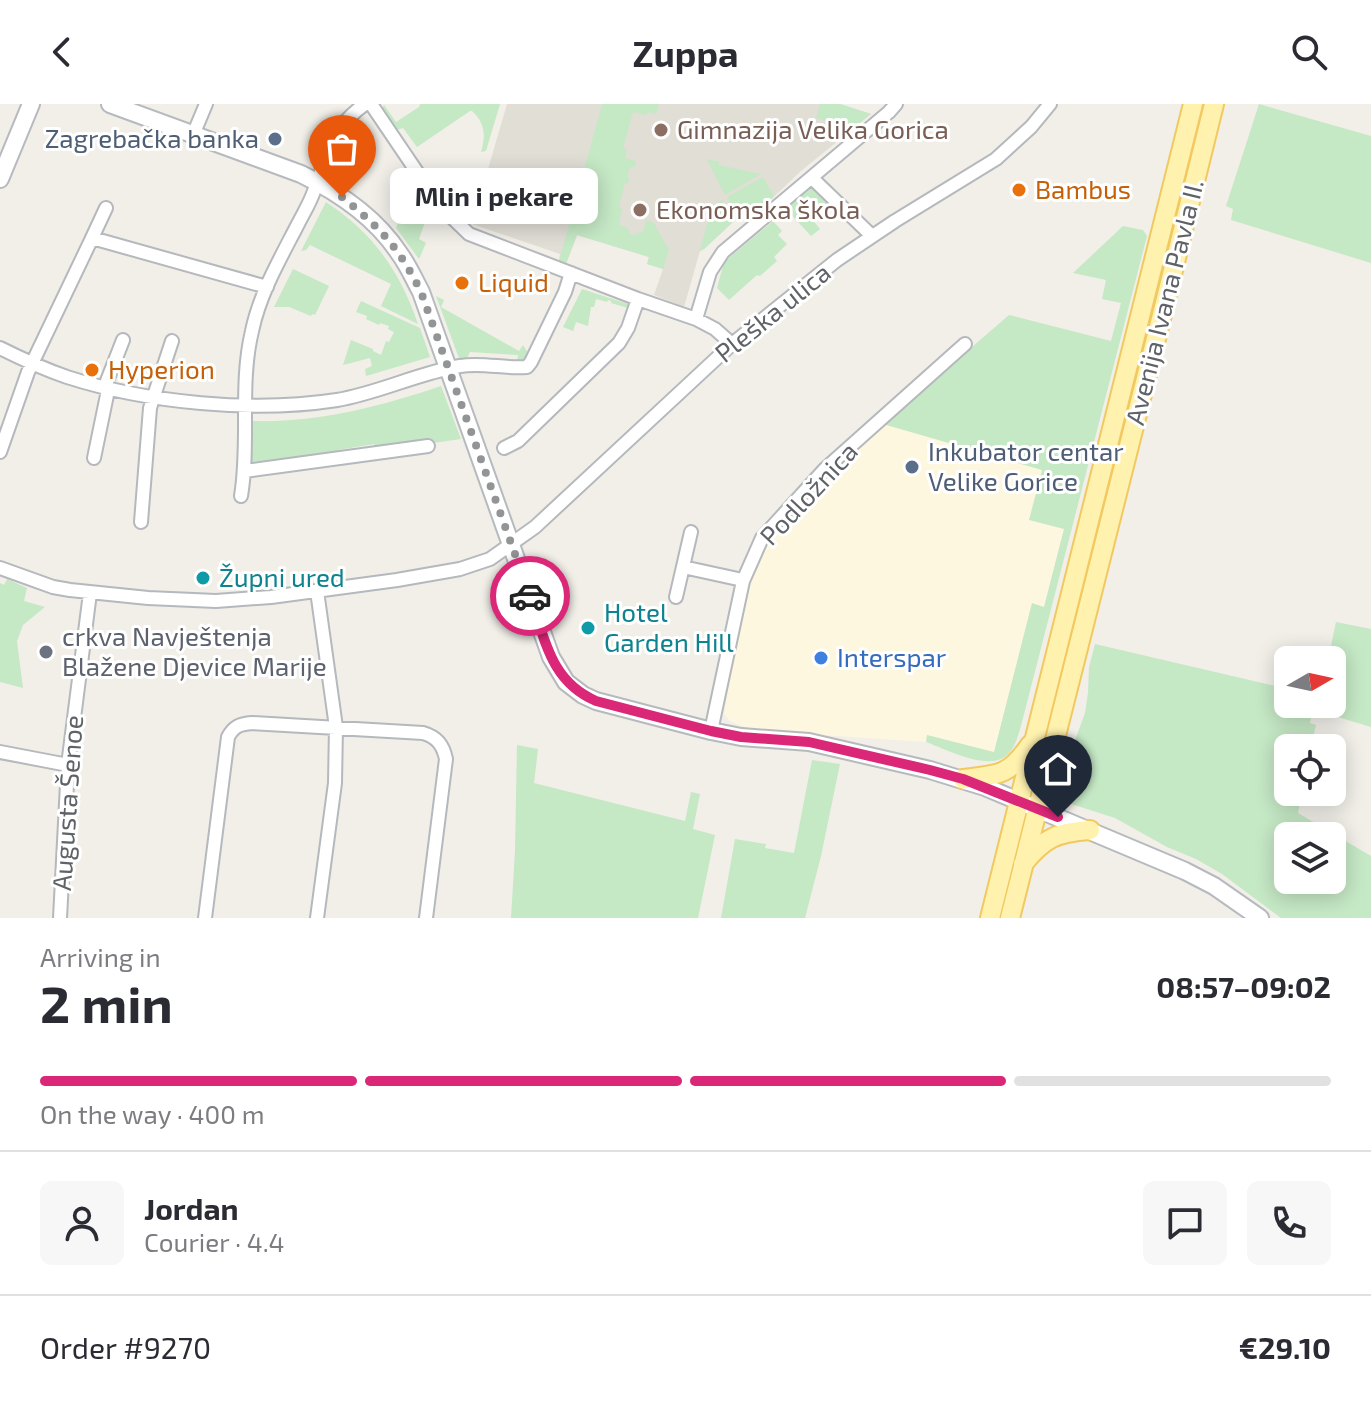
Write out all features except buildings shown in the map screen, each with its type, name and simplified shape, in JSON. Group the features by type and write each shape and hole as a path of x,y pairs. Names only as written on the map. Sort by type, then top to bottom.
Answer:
{"main road":[{"path":"0,179 31,104"},
{"path":"110,104 317,182 361,212 398,251 421,292 548,650 566,682 583,695 711,731 741,737 809,742 963,779 1185,871 1214,886 1260,918"},
{"name":"Avenija Ivana Pavla II.","path":"1010,918 1022,866 1036,736 1193,104"},
{"name":"Avenija Ivana Pavla II.","path":"990,918 1028,805 1167,297 1214,104"},
{"path":"963,779 1008,771 1021,759 1036,736"},
{"path":"1022,866 1049,838 1067,832 1090,830"}],"street":[{"path":"193,135 206,104"},
{"path":"241,496 245,471 251,332 267,287 314,192 335,134 346,119 368,104 440,206 474,237 696,319 715,329 732,344"},
{"path":"696,319 710,272 718,258 896,104"},
{"name":"Pleška ulica","path":"0,568 53,587 90,593 216,601 317,591 460,569 495,557 546,517 732,344 803,286 872,236 996,159 1031,127 1050,104"},
{"path":"812,178 872,236"},
{"path":"0,452 32,363 106,208"},
{"path":"92,238 267,287"},
{"path":"0,348 68,377 153,397 246,406 283,406 339,399 449,368 482,365 527,367 565,292 571,273"},
{"path":"504,448 518,441 619,343 638,299"},
{"path":"94,458 106,387 123,340"},
{"path":"141,522 153,397 172,341"},
{"name":"Podložnica","path":"711,731 743,581 762,538 825,469 965,344"},
{"path":"245,471 428,446"},
{"path":"676,597 691,532"},
{"path":"683,567 743,581"},
{"path":"317,591 336,727 335,783 317,918"},
{"name":"Augusta Šenoe","path":"60,918 68,765 90,593"},
{"path":"205,918 228,737 232,730 244,723 423,733 436,739 444,749 446,759 426,918"},
{"path":"0,752 68,765"}],"shaded area":[{"path":"507,104 840,104 871,114 765,205 755,207 734,221 700,251 684,307 654,295 663,269 647,264 649,257 577,235 566,264 558,265 560,254 472,224"},
{"path":"883,424 1042,470 1064,529 1044,607 1032,604 994,753 927,735 926,742 763,731 739,725 724,714 750,572 777,531"}],"green space":[{"path":"420,104 500,104 486,151 481,152 483,130 480,120 472,111 417,147 403,128 396,130 382,109 384,105 396,122"},
{"path":"602,104 659,104 656,114 633,112 623,148 627,149 625,158 636,161 635,167 630,167 628,184 625,183 619,207 622,208 619,225 635,235 643,231 646,220 654,223 669,250 663,269 647,264 649,257 577,235 566,264 558,265"},
{"path":"820,104 840,104 871,114 840,139 830,122 816,118"},
{"path":"1259,104 1371,136 1371,263 1231,220 1233,209 1226,206"},
{"path":"707,159 719,162 719,165 761,174 725,195"},
{"path":"763,177 774,196 765,205 755,207 738,218 727,197"},
{"path":"813,186 832,204 811,218 820,229 811,236 786,209"},
{"path":"722,200 734,221 700,251 712,206"},
{"path":"326,202 358,227 383,255 403,287 418,324 381,306 391,284 310,245 301,251"},
{"path":"403,211 425,222 419,239 426,243 419,259 396,228"},
{"path":"773,221 782,231 778,235 787,244 774,257 777,261 729,300 717,288 724,262"},
{"path":"1123,226 1143,230 1147,236 1019,732 1012,749 1001,759 981,761 969,758 926,742 927,735 994,752 1032,603 1044,607 1064,529 1029,520 1042,470 883,424 1009,315 1111,341 1121,303 1102,299 1106,280 1073,273"},
{"path":"293,269 329,286 315,315 289,307 274,307"},
{"path":"582,289 628,304 628,308 596,299 594,307 591,307 588,326 576,322 573,331 563,327"},
{"path":"436,296 444,300 441,307 519,351 523,345 528,353 526,360 517,362 518,355 470,352 466,360 460,361"},
{"path":"361,301 420,328 430,357 366,376 365,369 372,366 370,358 343,365 351,340 381,355 386,341 389,342 394,332 388,329 389,326 379,325 356,312"},
{"path":"441,386 461,439 396,448 375,448 374,444 338,450 339,456 250,463 251,421 300,419 348,412"},
{"path":"7,579 27,588 24,601 45,607 23,625 17,641 23,688 0,682 0,583 4,585"},
{"path":"1336,622 1371,629 1371,727 1341,718 1346,718 1346,646 1331,646"},
{"path":"1095,644 1274,686 1274,718 1311,718 1310,723 1316,725 1314,734 1274,734 1274,806 1299,806 1298,813 1313,822 1274,822 1274,894 1346,894 1346,841 1371,856 1371,918 1281,918 1222,874 1196,859 1115,818 1065,802 1058,787 1085,713 1089,667"},
{"path":"517,745 538,749 534,783 685,821 691,792 700,794 693,829 715,835 698,918 511,918"},
{"path":"812,760 840,764 805,918 721,918 735,839 794,853"}],"way so far":[{"path":"342,197 391,242 421,292 530,596"}],"place":[{"name":"Gimnazija Velika Gorica","path":"661,130"},
{"name":"Zagrebačka banka","path":"275,139"},
{"name":"Bambus","path":"1019,190"},
{"name":"Mlin i pekare","path":"342,197"},
{"name":"Ekonomska škola","path":"640,210"},
{"name":"Liquid","path":"462,283"},
{"name":"Hyperion","path":"92,370"},
{"name":"Inkubator centar Velike Gorice","path":"912,467"},
{"name":"Župni ured","path":"203,578"},
{"name":"Hotel Garden Hill","path":"588,628"},
{"name":"crkva Navještenja Blažene Djevice Marije","path":"46,652"},
{"name":"Interspar","path":"821,658"}],"route":[{"path":"530,596 555,666 566,682 596,701 711,731 741,737 809,742 930,770 985,787 1058,817"}]}
